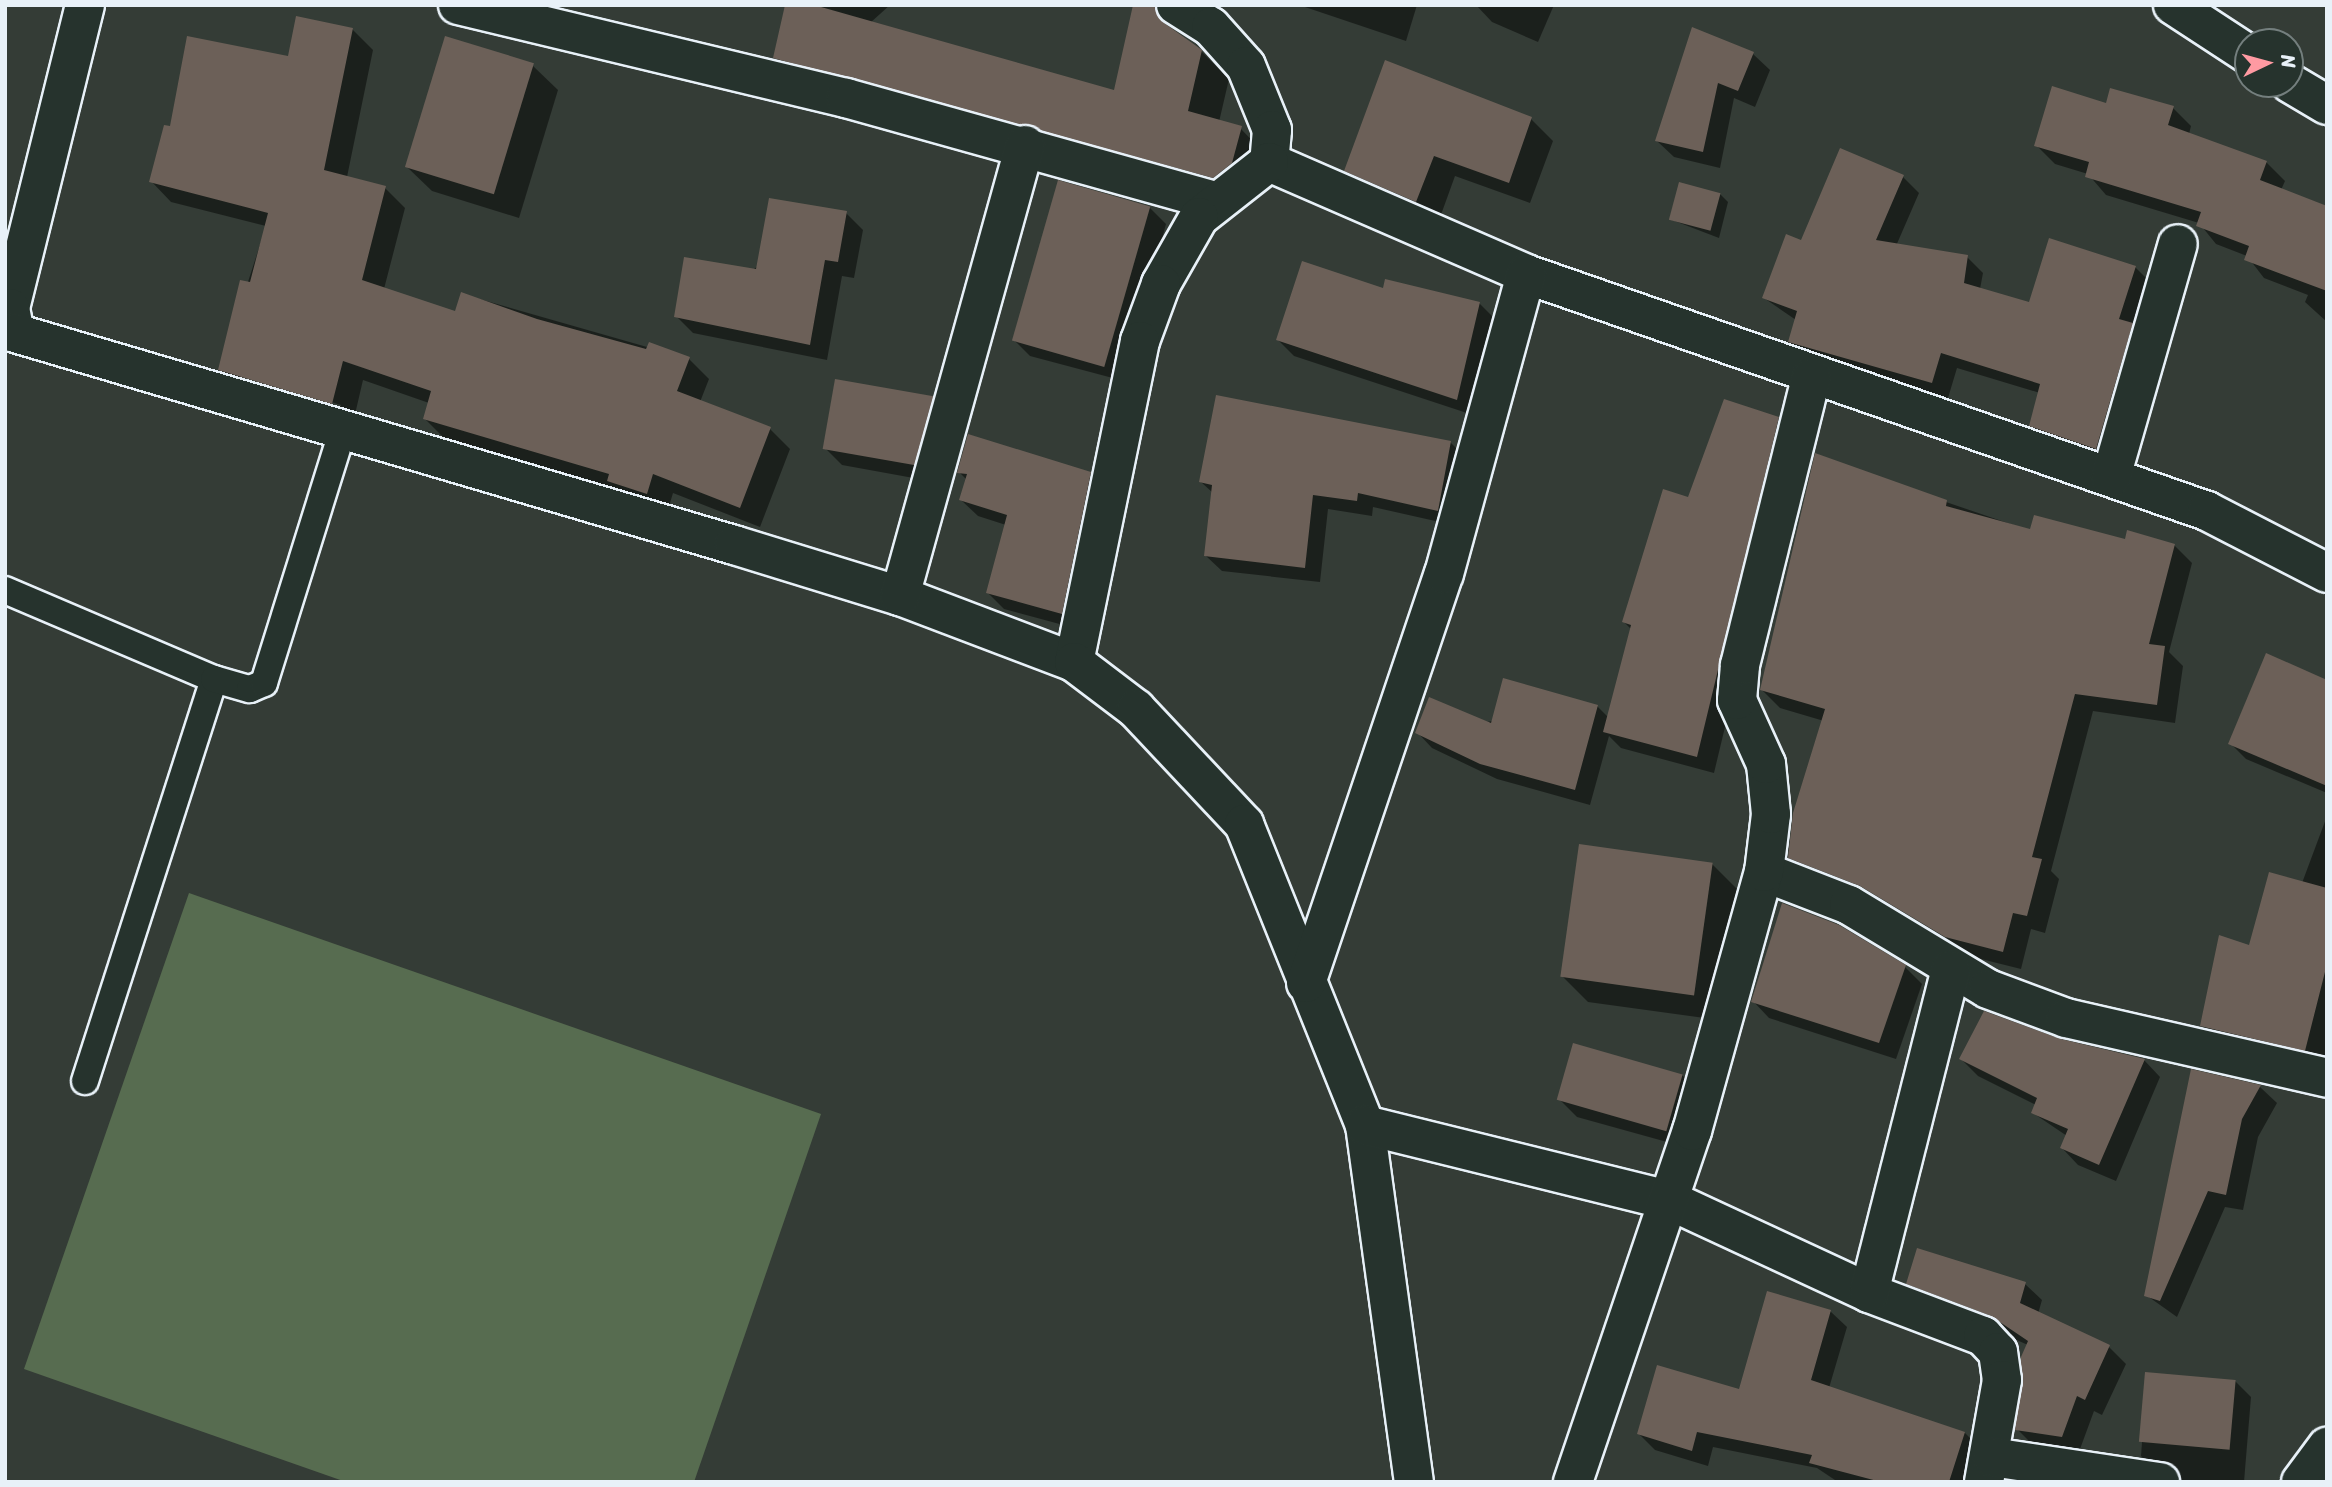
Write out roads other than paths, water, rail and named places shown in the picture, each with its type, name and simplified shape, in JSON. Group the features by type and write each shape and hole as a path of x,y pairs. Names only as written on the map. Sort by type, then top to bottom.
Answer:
{"street":[{"path":"85,5 10,308 8,336 24,337 900,596 1074,662 1136,709 1244,824 1365,1125 1414,1482"},
{"path":"458,5 1025,145 1214,201"},
{"path":"1074,662 1140,341 1182,237 1214,201 1269,162 1272,130 1256,84 1211,27 1176,5"},
{"path":"2173,5 2234,45"},
{"path":"2304,91 2327,105"},
{"path":"900,596 1025,145"},
{"path":"1269,162 1526,274 1811,378 2207,511 2327,573"},
{"path":"2111,477 2178,244"},
{"path":"1306,983 1444,574 1526,274"},
{"path":"1573,1482 1636,1281 1669,1200 1764,872 1771,814 1766,764 1737,700 1740,665 1811,378"},
{"path":"1764,872 1849,905 1951,970 2066,1018 2327,1078"},
{"path":"1869,1293 1951,970"},
{"path":"1365,1125 1669,1200 1869,1293 1983,1336 1998,1352 2002,1380 1988,1469 2160,1482"},
{"path":"2301,1482 2327,1447"}],"lane":[{"path":"5,590 214,679 250,689 264,683 342,432"},
{"path":"85,1081 214,679"}]}
